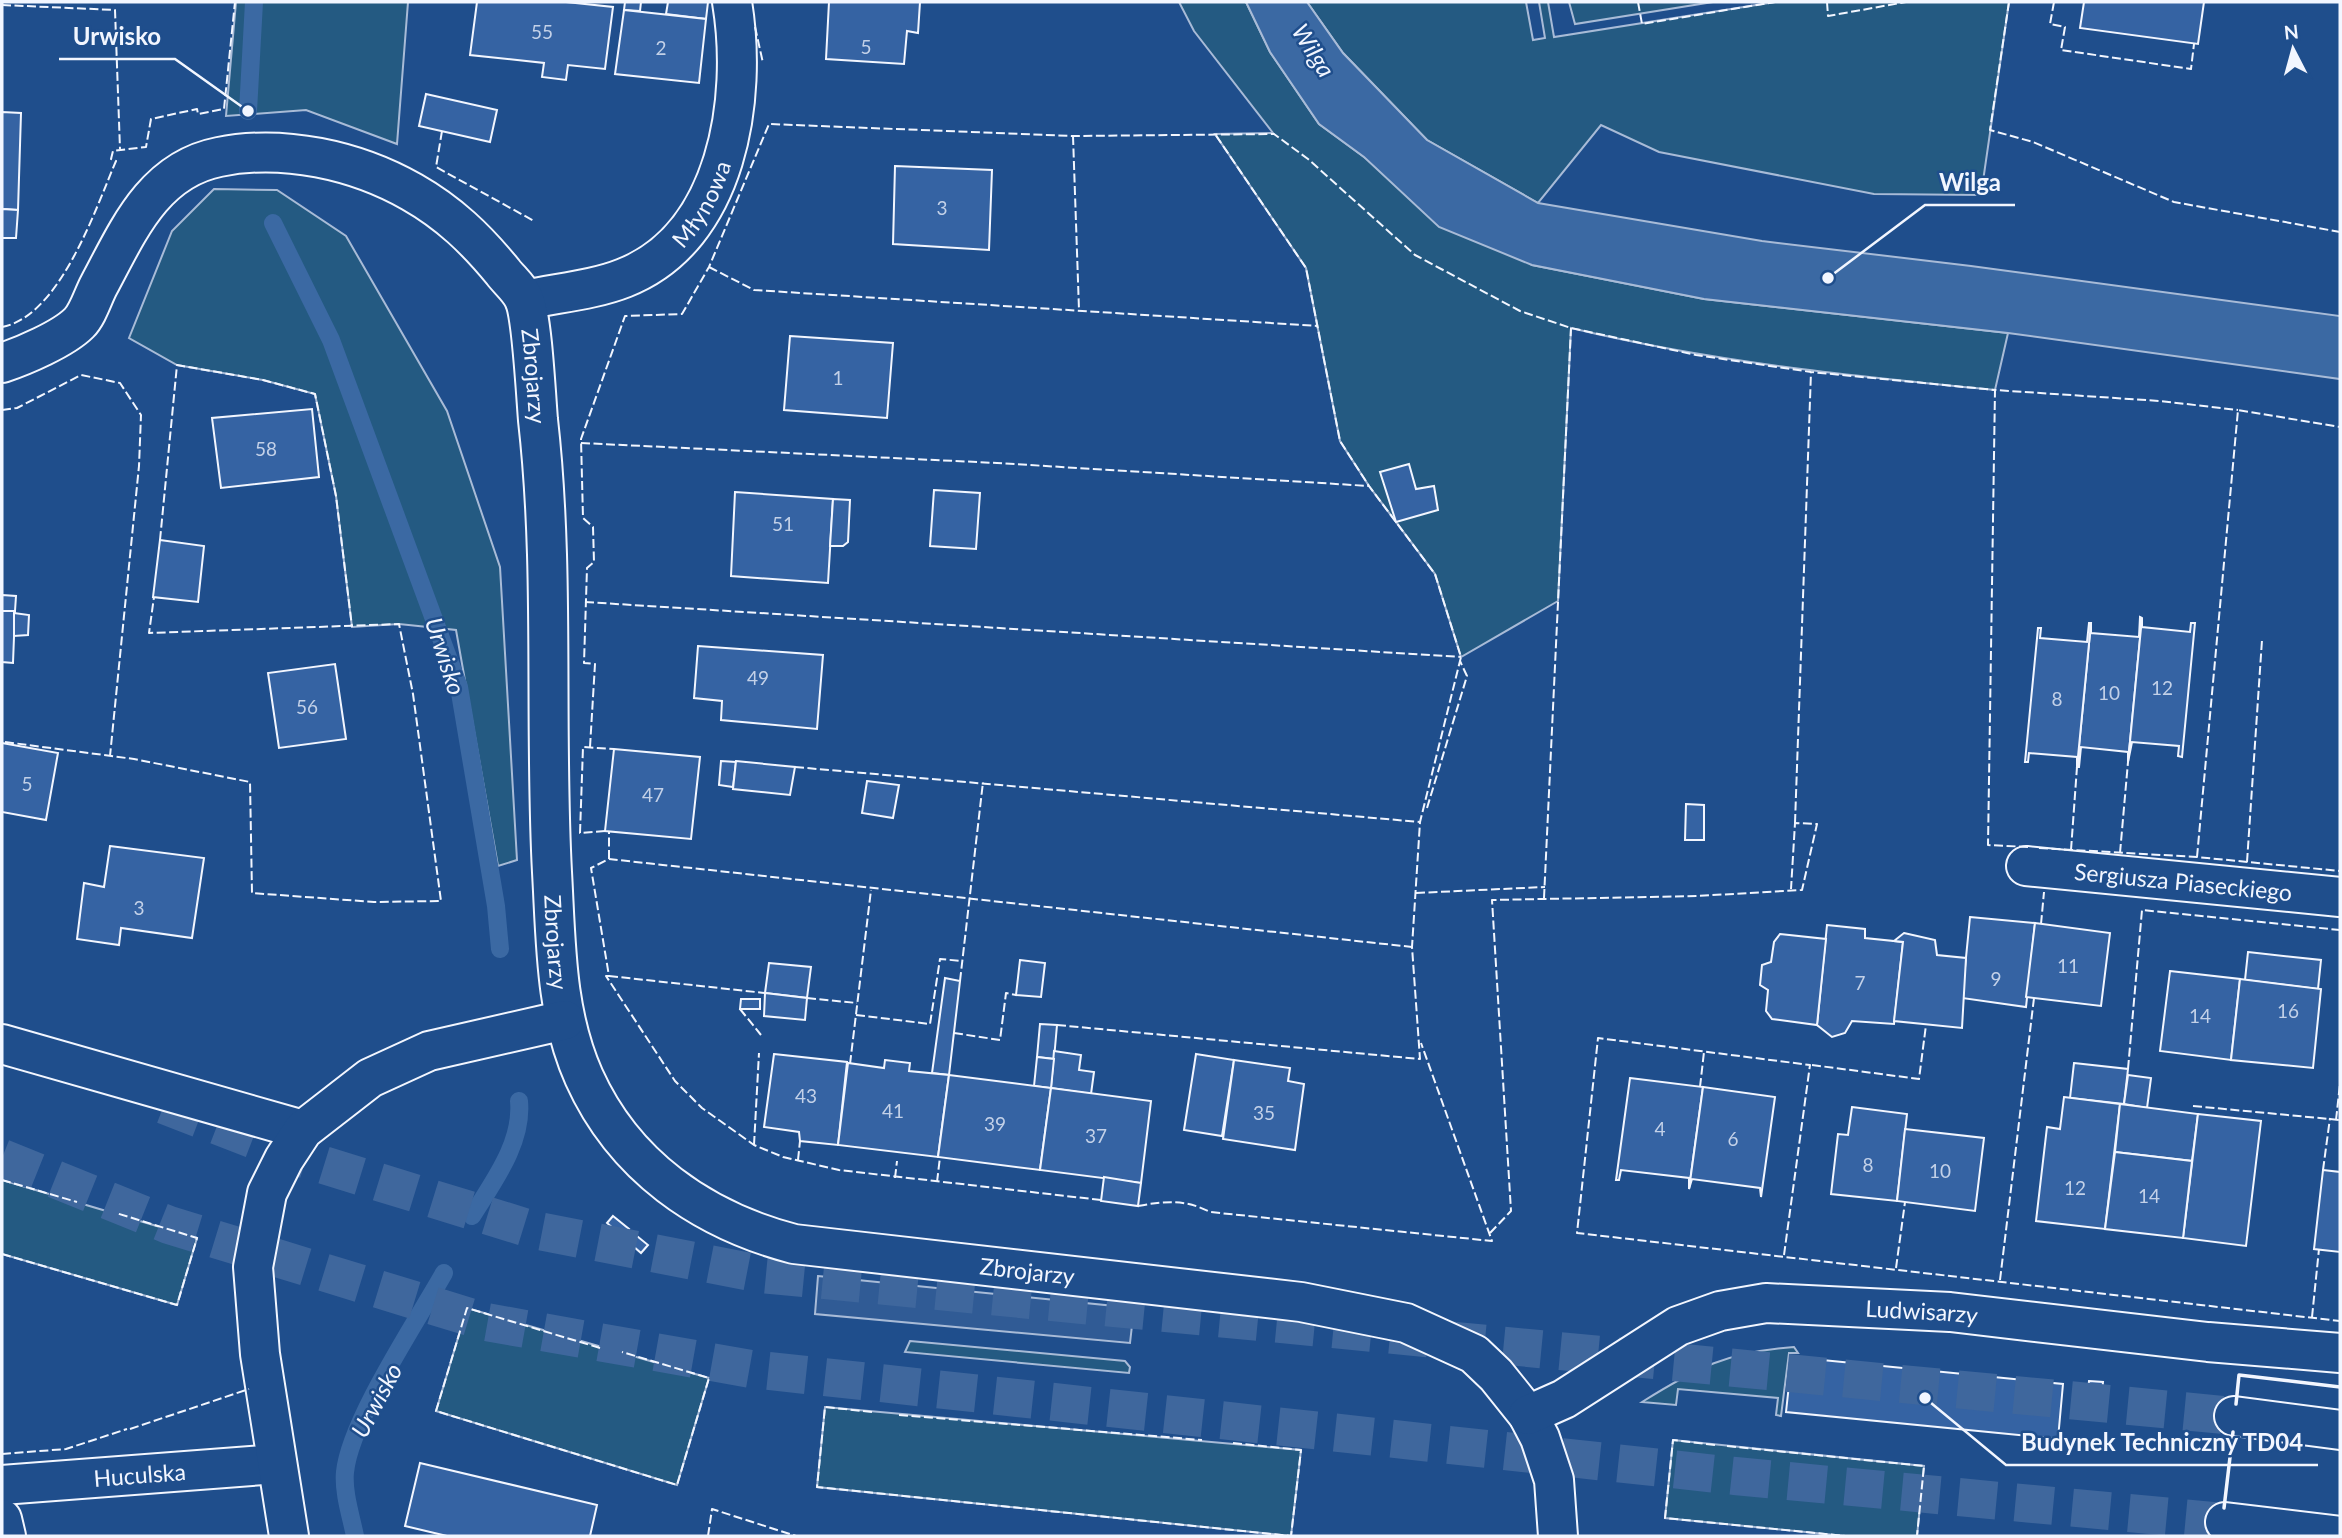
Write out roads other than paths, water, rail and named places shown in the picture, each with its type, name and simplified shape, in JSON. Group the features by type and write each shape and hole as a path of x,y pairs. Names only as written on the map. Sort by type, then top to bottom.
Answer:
{"street":[{"name":"Młynowa","path":"526,300 624,278 657,260 692,224 718,179 734,128 737,64 732,2"},
{"name":"Zbrojarzy","path":"2,363 34,350 80,323 130,227 154,192 175,174 214,158 251,152 306,156 351,165 388,178 434,205 474,236 526,300 542,456 547,774 558,985 565,1020 586,1080 608,1118 639,1159 692,1202 747,1230 822,1249 1272,1299 1384,1317 1438,1335 1474,1354 1496,1375 1528,1415 1550,1463 1558,1536"},
{"name":"Sergiusza Piaseckiego","path":"2026,866 2340,897"},
{"path":"289,1536 260,1354 253,1267 267,1193 303,1130 370,1078 429,1051 565,1020"},
{"path":"2,1044 303,1130"},
{"name":"Ludwisarzy","path":"1528,1415 1564,1399 1658,1337 1687,1322 1720,1311 1766,1303 1962,1313 2208,1342 2340,1353"},
{"path":"2234,1416 2340,1430"},
{"name":"Huculska","path":"2,1485 277,1464"},
{"path":"2,1519 6,1536"},
{"path":"2225,1522 2340,1536"}],"water":[{"path":"1246,2 1307,2 1343,53 1427,140 1538,203 1762,241 1971,266 2340,316 2340,379 2008,333 1704,299 1532,265 1439,227 1364,157 1319,124 1270,52"}],"waterway":[{"name":"Urwisko","path":"248,111 254,2"},
{"name":"Urwisko","path":"273,223 331,340 459,687 496,906 500,949"},
{"name":"Urwisko","path":"472,1216 505,1162 516,1132 519,1101"},
{"name":"Urwisko","path":"355,1536 345,1488 345,1472 350,1451 371,1399 444,1273"}],"tunnel":[{"path":"164,1105 304,1159 534,1230 761,1274 2234,1416"},
{"path":"2,1158 169,1225 486,1322 751,1369 1735,1476 2225,1522"}],"place":[{"name":"Urwisko","path":"248,111"},
{"name":"Wilga","path":"1828,278"},
{"name":"Budynek Techniczny TD04","path":"1925,1398"}]}
